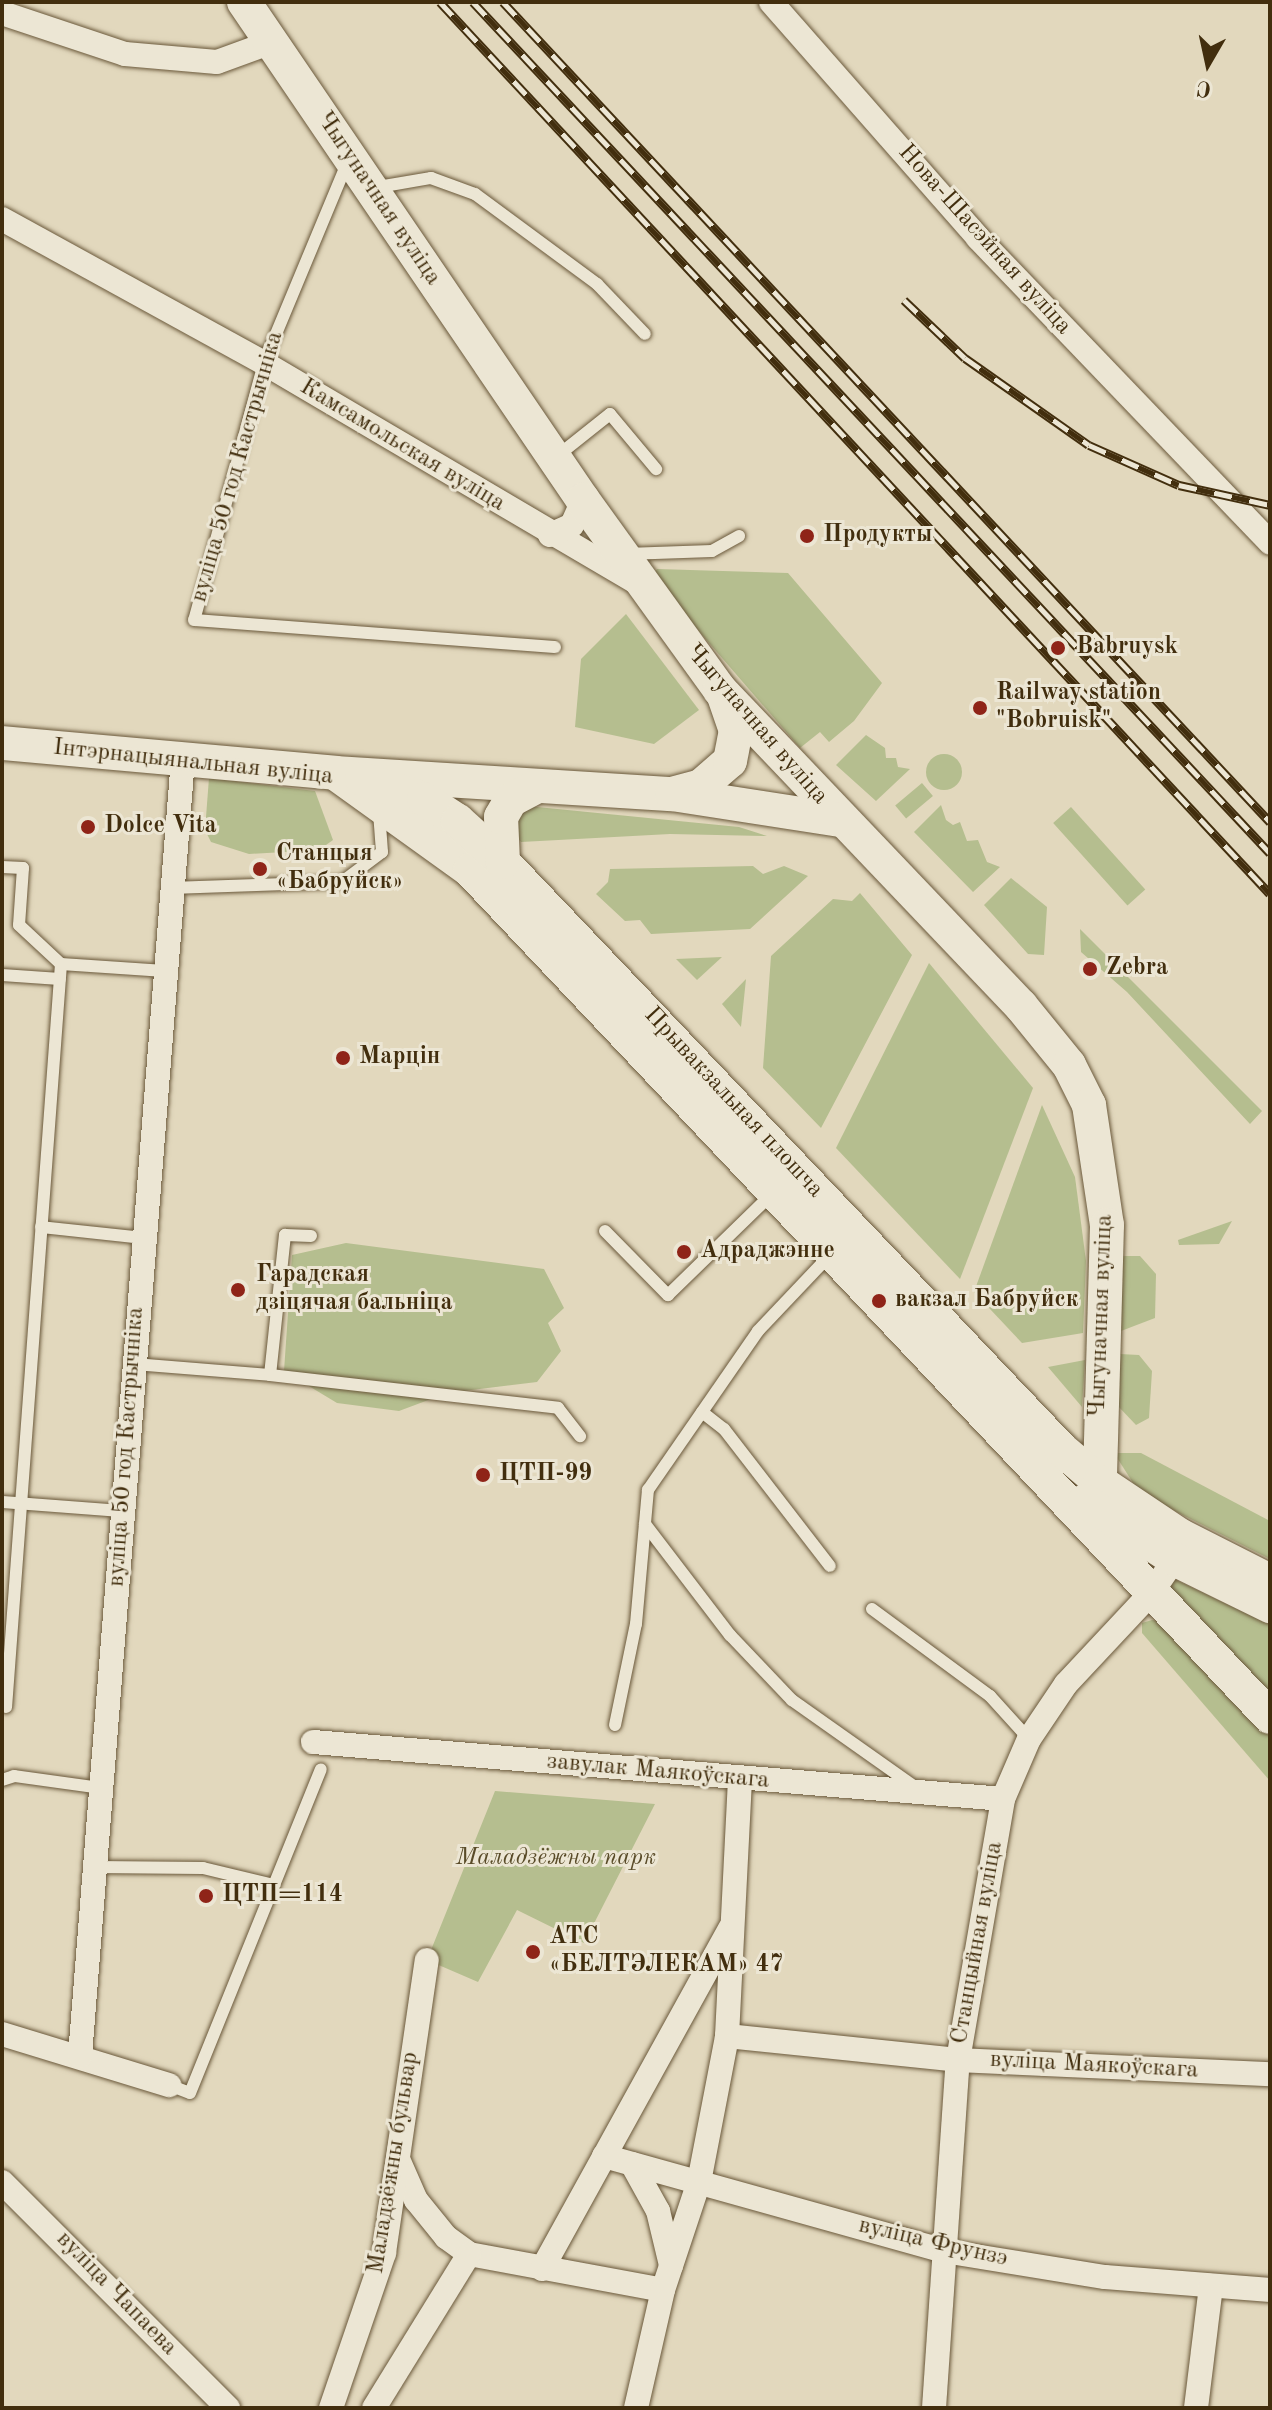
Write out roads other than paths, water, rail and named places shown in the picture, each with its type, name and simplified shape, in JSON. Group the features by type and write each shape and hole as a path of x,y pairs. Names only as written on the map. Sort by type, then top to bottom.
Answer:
{"main road":[{"name":"Чыгуначная вуліца","path":"244,2 621,555 720,690 840,820 1021,1006 1069,1065 1089,1105 1107,1225 1100,1482"},
{"path":"672,794 701,786 730,761 736,731 720,690"},
{"name":"Інтэрнацыянальная вуліца","path":"2,743 335,773 378,801"},
{"path":"335,773 672,794 840,820"},
{"name":"Прывакзальная плошча","path":"335,773 424,799 458,821 503,862 1061,1449 1182,1550"},
{"path":"503,862 501,817 511,800 537,786"},
{"name":"Прывакзальная плошча","path":"378,801 470,870 1044,1475"},
{"path":"1044,1475 1182,1550 1270,1606"},
{"path":"1044,1475 1270,1717"},
{"path":"1182,1550 1270,1581"}],"street":[{"name":"Нова-Шасэйная вуліца","path":"771,2 978,238 1270,543"},
{"path":"2,13 125,54 217,62 272,42"},
{"name":"Камсамольская вуліца","path":"2,219 264,363 550,535 644,587"},
{"path":"550,535 572,525 583,500"},
{"name":"вуліца 50 год Кастрычніка","path":"80,2056 183,759"},
{"name":"Станцыйная вуліца","path":"934,2408 958,2060 1003,1799 1029,1739 1066,1684 1152,1592 1182,1550"},
{"name":"завулак Маякоўскага","path":"313,1742 1003,1799"},
{"path":"636,2408 663,2290 699,2182 727,2036 740,1778"},
{"path":"542,2269 732,1923"},
{"name":"Маладзёжны бульвар","path":"331,2408 384,2253 427,1960"},
{"path":"2,2034 169,2085"},
{"name":"вуліца Маякоўскага","path":"727,2036 958,2060 1270,2074"},
{"name":"вуліца Фрунзэ","path":"604,2156 944,2251 1105,2277 1270,2290"},
{"path":"398,2159 416,2200 446,2237 469,2254 663,2290"},
{"path":"632,2164 658,2211 671,2266"},
{"name":"вуліца Чапаева","path":"2,2182 228,2408"},
{"path":"374,2408 469,2254"},
{"path":"1196,2408 1211,2286"}],"lane":[{"name":"вуліца 50 год Кастрычніка","path":"349,158 264,363 194,620 555,647"},
{"path":"374,195 384,186 431,178 475,194 597,284 645,334"},
{"path":"555,459 610,414 656,469"},
{"path":"621,555 712,551 739,536"},
{"path":"171,888 342,882 382,852 378,801"},
{"path":"2,867 23,868 19,925 61,964 165,971"},
{"path":"6,1707 61,964"},
{"path":"2,975 60,979"},
{"path":"605,1231 668,1295 775,1192"},
{"path":"41,1227 144,1238"},
{"path":"270,1375 285,1235 311,1236"},
{"path":"615,1725 636,1624 648,1490 758,1331 833,1253"},
{"path":"134,1364 270,1375 558,1408 580,1436"},
{"path":"702,1412 724,1429 830,1566"},
{"path":"2,1502 122,1511"},
{"path":"645,1524 730,1635 792,1700 923,1793"},
{"path":"872,1609 990,1696 1029,1739"},
{"path":"169,2085 190,2093 321,1769"},
{"path":"2,1780 14,1776 101,1788"},
{"path":"95,1867 203,1868 274,1885"}],"railway":[{"path":"440,2 1270,894"},
{"path":"473,2 1270,853"},
{"path":"503,2 1270,822"},
{"path":"904,300 965,358 1089,445 1179,485 1270,505"}],"place":[{"name":"Продукты","path":"807,536"},
{"name":"Babruysk","path":"1058,648"},
{"name":"Railway station \"Bobruisk\"","path":"980,708"},
{"name":"Dolce Vita","path":"88,827"},
{"name":"Станцыя «Бабруйск»","path":"260,869"},
{"name":"Zebra","path":"1090,969"},
{"name":"Марцін","path":"343,1058"},
{"name":"Адраджэнне","path":"684,1252"},
{"name":"Гарадская дзіцячая бальніца","path":"238,1290"},
{"name":"вакзал Бабруйск","path":"879,1301"},
{"name":"ЦТП-99","path":"483,1475"},
{"name":"ЦТП=114","path":"206,1896"},
{"name":"АТС «БЕЛТЭЛЕКАМ» 47","path":"533,1952"}],"park label":[{"name":"Маладзёжны парк","path":"556,1859"}]}
